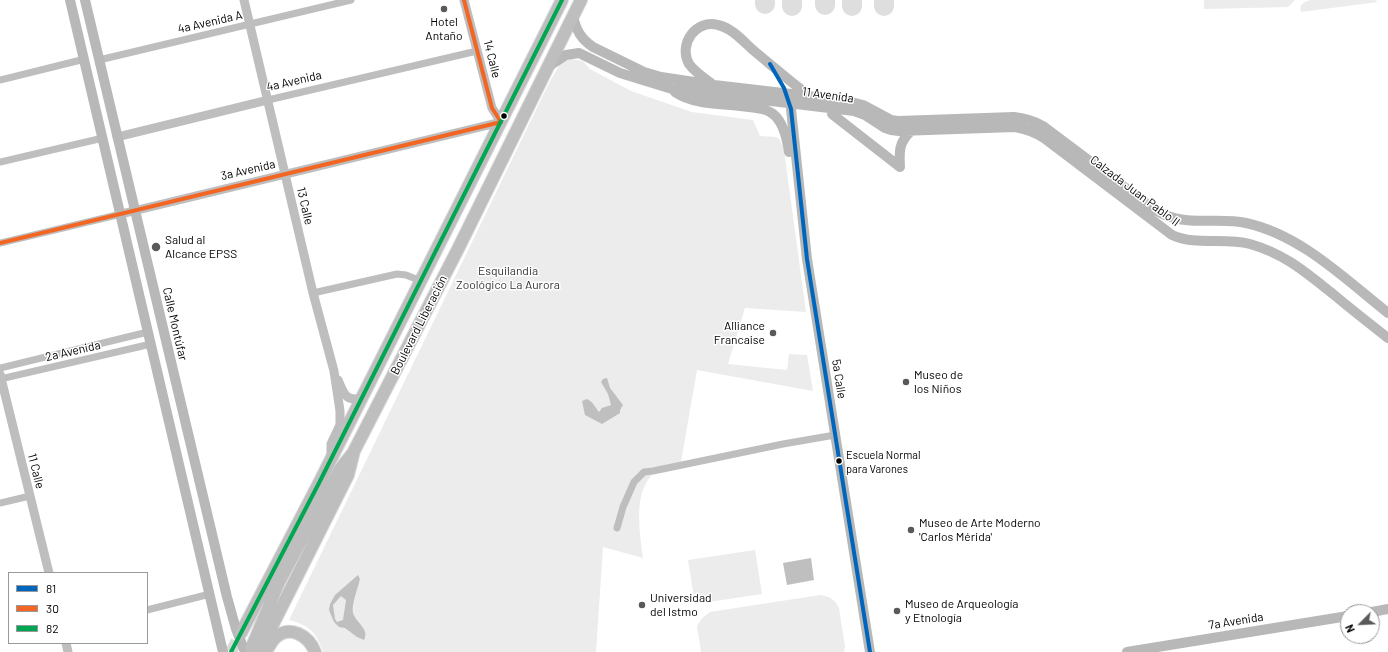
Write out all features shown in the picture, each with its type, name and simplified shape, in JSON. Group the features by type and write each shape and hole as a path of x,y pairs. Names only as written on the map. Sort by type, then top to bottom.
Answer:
{"highway":[{"name":"Boulevard Liberación","path":"242,631 362,398 562,0"},
{"name":"Boulevard Liberación","path":"257,651 348,475 354,452 458,249 581,0"},
{"path":"257,651 279,582 340,469 354,452"},
{"path":"257,651 276,637 284,633 292,632 301,634 308,639 315,652"}],"main road":[{"path":"70,0 104,138 222,651"},
{"name":"Calle Montúfar","path":"84,0 227,597 236,629 257,651"},
{"name":"11 Avenida","path":"573,16 576,27 586,42 605,54 644,72 661,77 714,85 843,100 864,105 891,120 898,121 1022,118"},
{"path":"714,85 694,70 689,63 686,53 686,44 689,36 702,26 710,24 726,28 803,91"},
{"name":"11 Avenida","path":"549,66 566,55 579,53 644,82 672,89 854,111 865,115 891,130 1015,127"},
{"path":"770,64 784,88"},
{"path":"672,89 683,97 694,100 763,109 771,112 778,120 784,129 787,139 800,235 807,259"},
{"name":"5a Calle","path":"791,109 807,259 872,652"},
{"path":"832,114 900,167 900,146 904,137 911,130"},
{"name":"Calzada Juan Pablo II","path":"1022,118 1043,126 1156,211 1178,220 1230,220 1262,226 1279,233 1313,254 1388,313"},
{"name":"Calzada Juan Pablo II","path":"1015,127 1035,132 1044,138 1179,239 1231,240 1275,253 1288,260 1388,338"},
{"name":"7a Avenida","path":"1127,652 1340,617"}],"street":[{"name":"13 Calle","path":"244,0 334,371 340,411 340,425 332,444 330,461"},
{"name":"4a Avenida A","path":"99,60 351,0"},
{"name":"14 Calle","path":"464,0 492,108 501,122"},
{"name":"4a Avenida","path":"117,137 477,51"},
{"path":"0,80 85,60"},
{"name":"3a Avenida","path":"0,243 501,122"},
{"path":"0,162 104,138"},
{"path":"314,293 397,274 406,275 421,281"},
{"name":"2a Avenida","path":"0,368 148,332"},
{"name":"2a Avenida","path":"0,377 151,344"},
{"name":"13 Calle","path":"334,371 344,393 348,398 354,400 362,398"},
{"name":"11 Calle","path":"0,377 49,572"},
{"path":"617,528 623,507 634,482 644,472 835,435"},
{"path":"0,502 30,496"},
{"path":"148,610 210,594"}],"green space":[{"path":"1204,0 1295,0 1288,7 1204,9"},
{"path":"1310,0 1375,0 1378,2 1301,12 1302,4"},
{"name":"Esquilandia Zoológico La Aurora","path":"571,59 583,61 590,69 631,91 692,112 753,120 760,136 777,137 780,140 784,150 806,312 745,308 728,364 787,370 789,354 807,355 813,391 697,370 681,462 664,467 655,472 648,480 643,490 640,501 639,525 643,558 603,547 596,652 323,652 315,635 307,627 289,620 548,85 560,64"},
{"path":"755,550 762,594 695,604 688,560"},
{"path":"820,595 832,599 836,602 839,608 845,647 844,652 701,652 697,626 702,618 710,612"}],"shaded area":[{"path":"607,378 610,388 623,405 620,413 602,424 585,415 582,401 587,399 589,400 599,412 602,408 611,405 608,394 601,382 603,379"},
{"path":"811,558 814,580 787,585 783,563"},
{"path":"358,575 360,579 354,601 353,613 364,629 364,640 357,637 345,628 339,627 334,622 329,610 330,604 335,595","holes":["341,596 346,600 343,620 337,622 335,619 333,605"]}],"taxiway":[{"path":"792,0 792,6"},
{"path":"825,0 825,5"},
{"path":"852,0 852,6"},
{"path":"884,0 884,6"}],"tunnel":[{"path":"231,652 241,633"}],"transit line":[{"name":"30","path":"0,243 501,122 492,108 464,0"},
{"name":"82","path":"231,652 319,483 562,0"},
{"name":"81","path":"770,64 784,88 791,109 807,259 870,652"}],"place":[{"name":"Hotel Antaño","path":"444,9"},
{"name":"Salud al Alcance EPSS","path":"156,247"},
{"name":"Alliance Francaise","path":"773,333"},
{"name":"Museo de los Niños","path":"906,382"},
{"name":"Escuela Normal para Varones","path":"839,461"},
{"name":"Museo de Arte Moderno 'Carlos Mérida'","path":"911,530"},
{"name":"Universidad del Istmo","path":"642,605"},
{"name":"Museo de Arqueología y Etnología","path":"897,611"}]}
